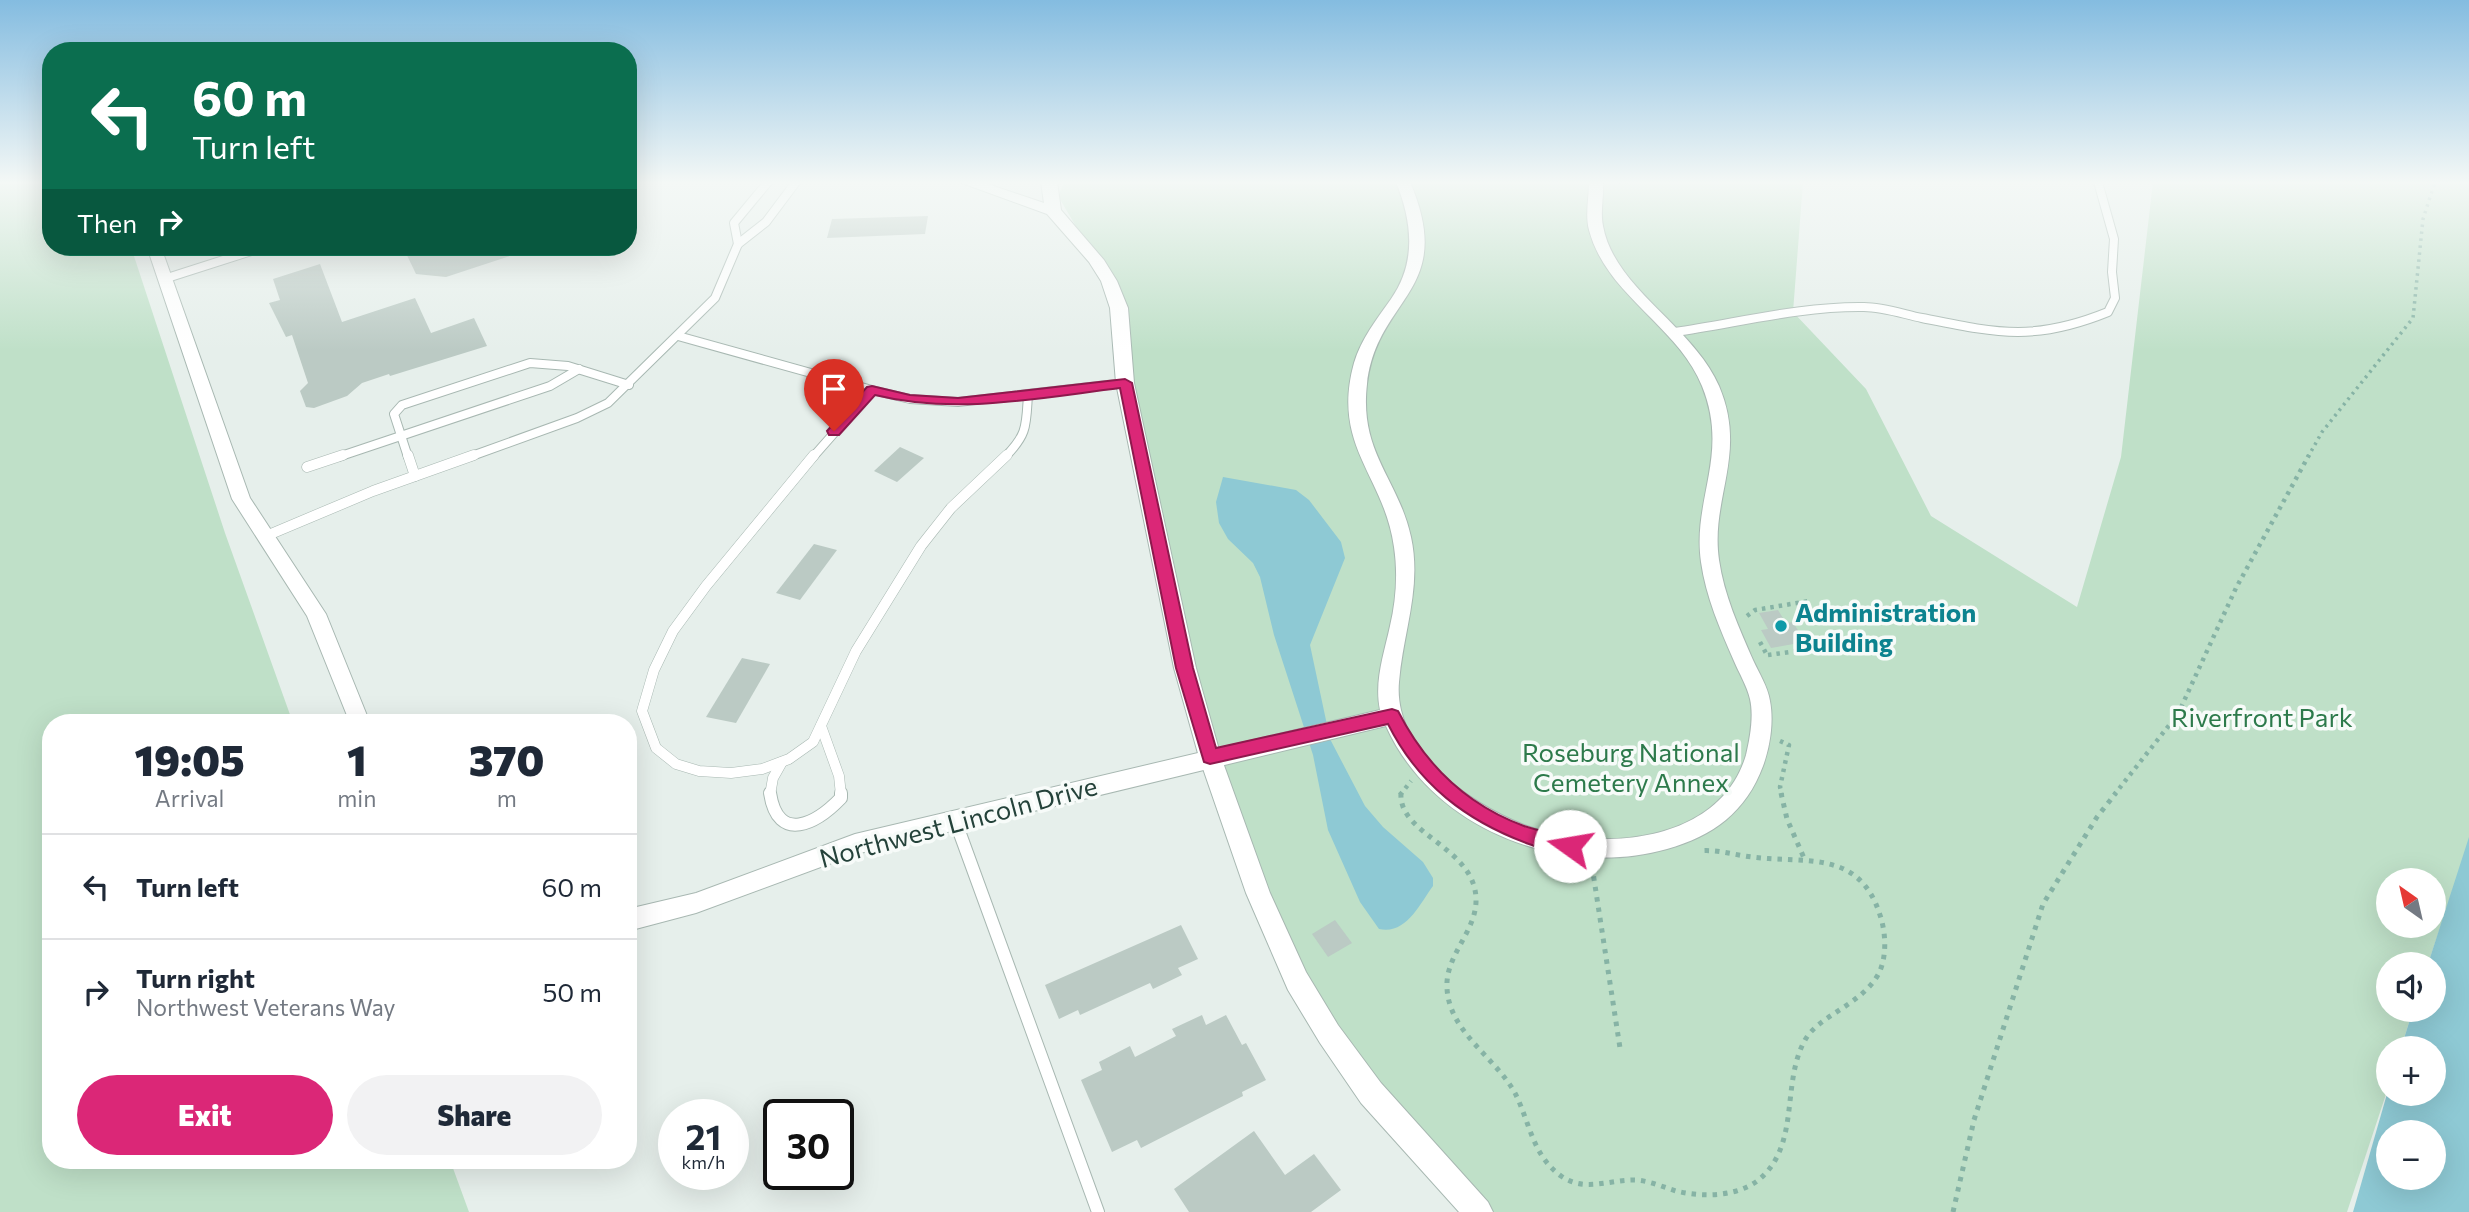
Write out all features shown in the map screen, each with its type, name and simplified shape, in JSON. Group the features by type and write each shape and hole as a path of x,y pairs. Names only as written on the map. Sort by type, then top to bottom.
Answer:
{"street":[{"path":"1077,239 1096,260 1109,281 1118,308 1125,383 1185,668 1210,757 1258,893 1297,981 1329,1034 1371,1093 1478,1212"},
{"path":"1418,239 1411,278 1371,338 1355,403 1366,456 1392,509 1404,550 1402,615 1387,688 1392,716 1426,770 1455,796 1493,820 1550,843 1590,849 1635,846 1668,839 1714,819 1735,797 1751,772 1761,733 1760,699 1716,593 1707,535 1724,452 1722,426 1701,366 1675,332 1639,296 1599,239"},
{"path":"157,256 242,499 316,614 356,714"},
{"name":"Northwest Lincoln Drive","path":"637,918 696,903 855,844 1210,757 1392,716"}],"lane":[{"path":"737,239 738,244"},
{"path":"266,536 329,507 593,412 629,385 715,298 738,244 745,239"},
{"path":"1675,332 1766,319 1814,308 1891,309 1968,330 2038,333 2094,319 2108,312 2115,298 2112,272 2114,239"},
{"path":"164,279 236,256"},
{"path":"678,336 910,399 958,402 1125,383"},
{"path":"415,476 394,411 409,402 530,363 545,362 579,369 629,385"},
{"path":"307,467 550,386 579,369"},
{"path":"872,390 850,412 673,631 654,670 642,711 646,728 656,748 676,764 699,771 731,773 762,769 782,762 813,742 856,651 921,546 951,508 1020,442 1026,430 1028,394"},
{"path":"782,762 772,774 769,785 778,816 790,825 810,826 827,817 841,799 839,776 821,726"},
{"path":"955,819 1098,1212"}],"path":[{"path":"1953,1212 1974,1120 2043,904 2097,817 2178,714 2236,588 2322,432 2413,318 2421,239"},
{"path":"1748,625 1747,614 1755,610 1809,601"},
{"path":"1754,632 1767,654"},
{"path":"1742,658 1841,645"},
{"path":"1761,733 1789,745 1780,787 1787,819 1804,858"},
{"path":"1426,770 1407,784 1399,794 1401,806 1404,812 1468,868 1475,888 1473,919 1449,960 1449,1004 1458,1020 1513,1088 1537,1153 1564,1178 1578,1185 1594,1186 1636,1180 1683,1193 1726,1194 1763,1176 1773,1163 1783,1143 1794,1064 1805,1041 1810,1033 1869,986 1880,971 1885,933 1873,897 1847,871 1804,858 1749,856 1703,850 1682,854 1668,839"},
{"path":"1590,849 1620,1048"}],"green space":[{"path":"0,239 42,239 42,256 134,256 225,533 290,714 42,714 42,1169 453,1169 469,1212 0,1212"},
{"name":"Roseburg National Cemetery Annex","path":"1083,239 1799,239 1793,312 1866,389 1931,516 2077,607 2121,457 2146,239 2469,239 2469,841 2446,910 2446,868 2376,868 2376,938 2437,938 2432,952 2376,952 2376,1022 2409,1022 2405,1036 2376,1036 2376,1106 2382,1106 2347,1212 1480,1212 1297,981 1210,757 1118,308"}],"water":[{"path":"1223,477 1296,490 1309,500 1341,542 1345,558 1310,645 1330,739 1365,806 1383,827 1423,862 1433,878 1433,886 1417,910 1397,927 1379,929 1360,902 1328,830 1313,755 1274,635 1260,577 1253,563 1228,539 1219,523 1216,502"},
{"path":"2469,837 2469,1212 2353,1212 2376,1132 2376,1190 2446,1190 2446,1120 2379,1120 2384,1106 2446,1106 2446,1036 2405,1036 2409,1022 2446,1022 2446,952 2432,952 2436,938 2446,938 2446,908"}],"building":[{"path":"407,256 510,256 446,277 416,274"},
{"path":"320,264 342,322 415,298 431,333 474,318 487,346 362,383 347,396 314,408 306,407 300,391 308,383 292,335 286,337 269,303 280,300 273,279"},
{"path":"900,447 924,458 897,482 874,471"},
{"path":"814,544 837,550 800,600 776,593"},
{"name":"Administration Building","path":"1778,610 1786,623 1793,622 1805,642 1771,648 1761,630 1768,629 1759,613"},
{"path":"742,658 770,664 736,723 706,717"},
{"path":"1335,920 1352,943 1328,957 1312,934"},
{"path":"1181,925 1198,959 1178,968 1182,975 1153,989 1150,983 1080,1015 1078,1010 1059,1019 1045,985"},
{"path":"1202,1015 1206,1025 1226,1015 1242,1045 1246,1043 1266,1080 1242,1092 1243,1096 1141,1148 1137,1140 1112,1152 1081,1080 1102,1070 1099,1062 1130,1046 1135,1057 1176,1036 1172,1029"},
{"path":"1254,1131 1285,1175 1314,1154 1341,1190 1311,1212 1189,1212 1174,1189"}],"place":[{"name":"Administration Building","path":"1781,626"}],"route":[{"path":"834,431 872,390 910,399 958,402 1125,383 1185,668 1210,757 1392,716 1426,770 1455,796 1482,815 1515,831 1550,843 1570,846"}],"park label":[{"name":"Riverfront Park","path":"2262,716"}]}
